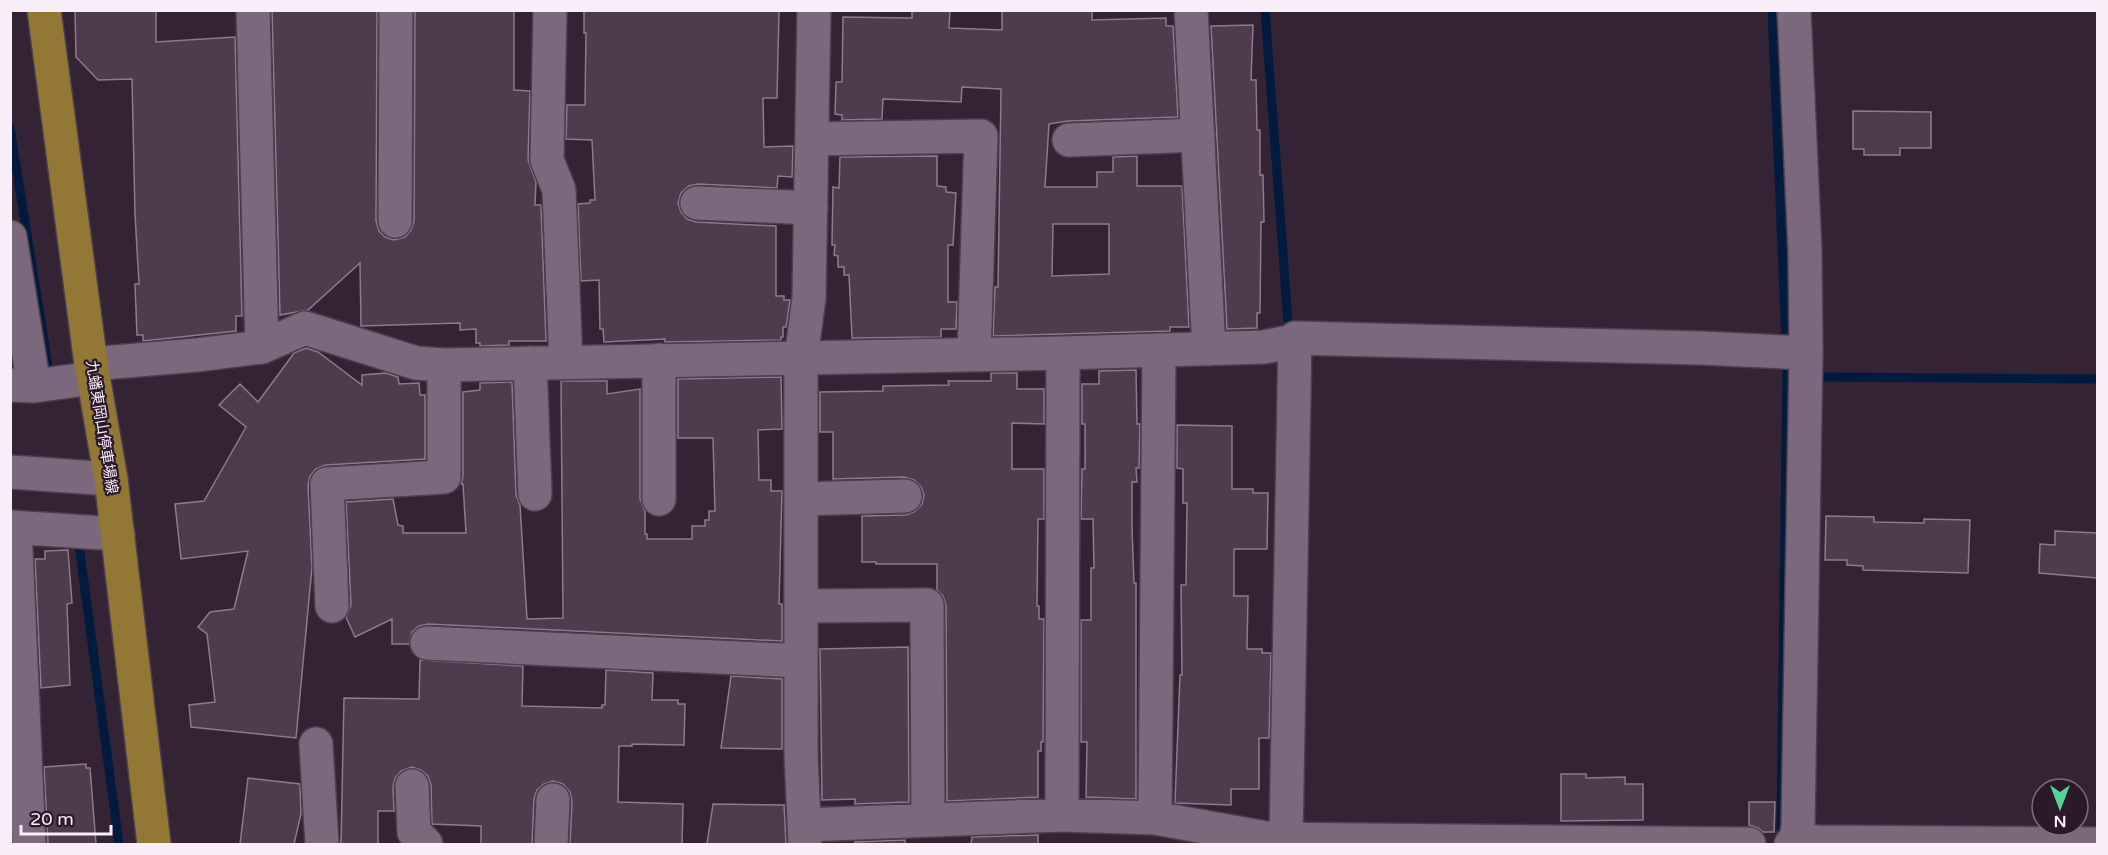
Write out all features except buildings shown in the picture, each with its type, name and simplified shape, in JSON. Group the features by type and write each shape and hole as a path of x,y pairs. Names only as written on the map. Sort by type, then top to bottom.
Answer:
{"main road":[{"name":"九蟠東岡山停車場線","path":"44,10 92,371 111,479 154,844"}],"street":[{"path":"253,10 262,347"},
{"path":"395,221 396,10"},
{"path":"550,10 547,160 559,190 566,362"},
{"path":"814,10 809,298 801,358 801,754 805,835 928,820 1062,815 1155,818 1277,841 1749,844"},
{"path":"1191,10 1209,349"},
{"path":"1794,10 1805,251 1792,353 1798,827 1793,841 2097,844"},
{"path":"1069,140 1198,135"},
{"path":"812,139 981,136 974,355"},
{"path":"697,202 811,207"},
{"path":"10,237 22,386 92,371 262,347 304,328 416,363 444,365 1209,349 1264,347 1290,343 1295,338 1701,348 1792,353"},
{"path":"1277,841 1290,343"},
{"path":"1155,818 1159,350"},
{"path":"1062,815 1063,353"},
{"path":"659,360 659,499"},
{"path":"530,363 535,494"},
{"path":"332,606 327,484 444,477 444,365"},
{"path":"10,472 111,479"},
{"path":"801,499 905,496"},
{"path":"29,844 13,528 118,534"},
{"path":"801,606 927,605 928,820"},
{"path":"427,643 801,661"},
{"path":"316,744 322,844"},
{"path":"412,786 414,832 426,844"},
{"path":"551,844 554,800"}],"waterway":[{"path":"1265,10 1289,335"},
{"path":"1772,10 1787,365 1781,827"},
{"path":"10,128 49,372"},
{"path":"1822,377 2098,379"},
{"path":"79,545 119,844"}]}
